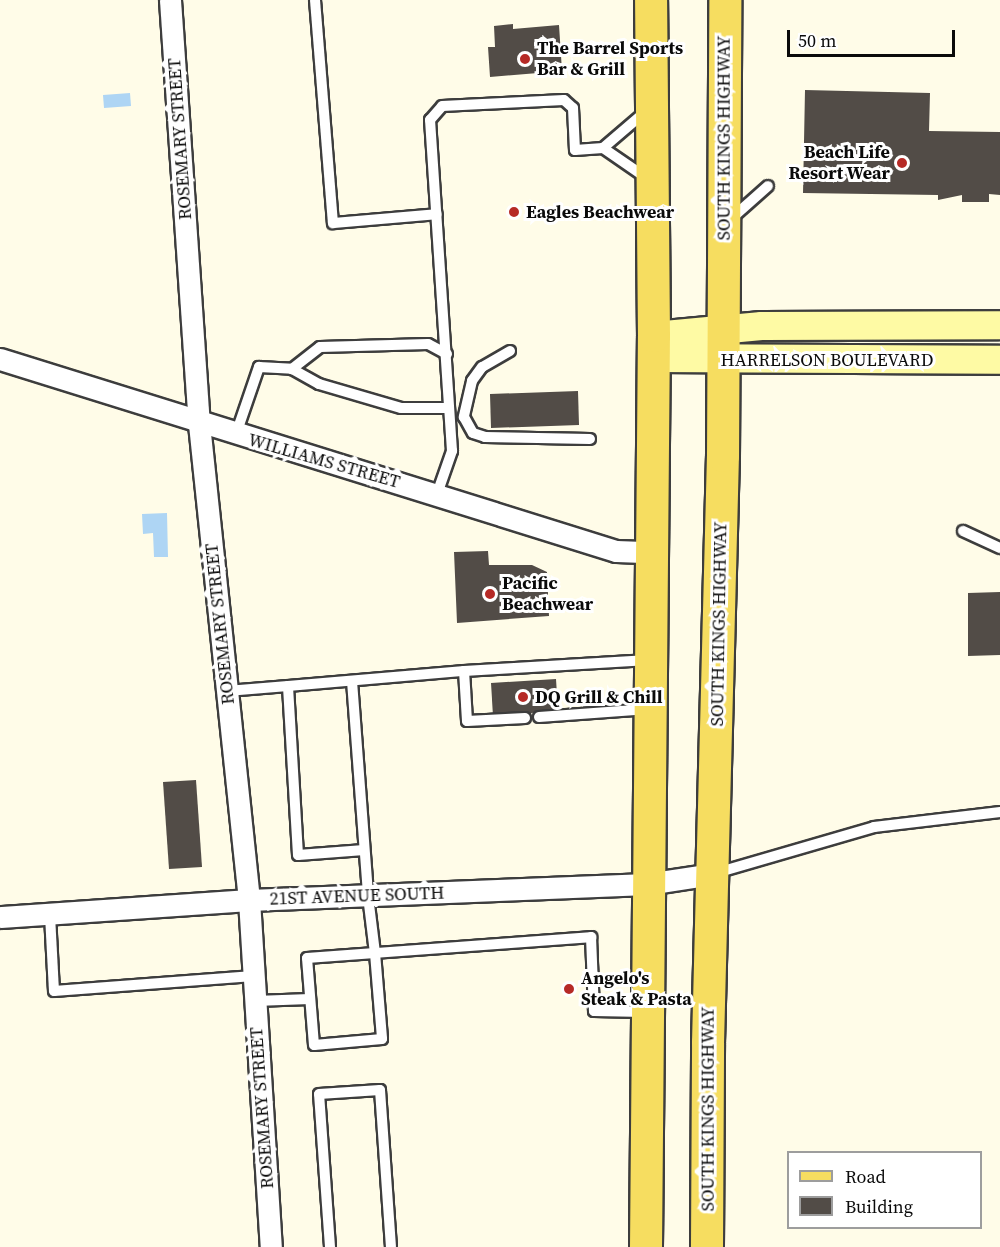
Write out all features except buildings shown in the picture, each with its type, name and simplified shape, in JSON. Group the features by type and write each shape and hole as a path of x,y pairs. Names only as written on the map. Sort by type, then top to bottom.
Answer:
{"main road":[{"path":"646,1247 647,884 654,347 651,0"},
{"name":"SOUTH KINGS HIGHWAY","path":"707,1247 723,345 724,0"},
{"name":"HARRELSON BOULEVARD","path":"654,347 723,345 1000,325"},
{"name":"HARRELSON BOULEVARD","path":"723,345 1000,360"}],"street":[{"name":"ROSEMARY STREET","path":"170,0 199,424 249,900 271,1247"},
{"name":"WILLIAMS STREET","path":"0,359 199,424 437,494 616,550 650,552"},
{"name":"21ST AVENUE SOUTH","path":"0,917 249,900 647,884 713,874"}],"lane":[{"path":"315,0 333,223 437,214"},
{"path":"437,494 452,451 430,120 442,106 564,100 573,108 575,150 603,148 652,106"},
{"path":"603,148 653,183"},
{"path":"724,227 768,186"},
{"path":"292,369 320,347 428,344 447,354"},
{"path":"510,351 482,368 472,381 464,417 473,433 485,437 590,439"},
{"path":"236,435 259,366 292,369 319,384 401,408 449,408"},
{"path":"963,531 1000,548"},
{"path":"227,691 464,671 649,660"},
{"path":"464,671 467,722 525,718"},
{"path":"352,681 364,850 375,952 382,1039 314,1045 307,958 375,952 591,937 594,1011 647,1012"},
{"path":"288,686 298,855 364,850"},
{"path":"539,717 649,709"},
{"path":"713,874 874,827 1000,812"},
{"path":"50,915 54,991 253,976"},
{"path":"255,1001 310,999"},
{"path":"330,1247 319,1094 380,1090 391,1247"}],"water":[{"path":"130,93 131,106 104,108 103,95"},
{"path":"167,513 168,557 154,557 153,533 143,534 142,514"}],"place":[{"name":"The Barrel Sports Bar & Grill","path":"525,59"},
{"name":"Beach Life Resort Wear","path":"902,163"},
{"name":"Eagles Beachwear","path":"514,212"},
{"name":"Pacific Beachwear","path":"490,594"},
{"name":"DQ Grill & Chill","path":"523,697"},
{"name":"Angelo's Steak & Pasta","path":"569,989"}]}
